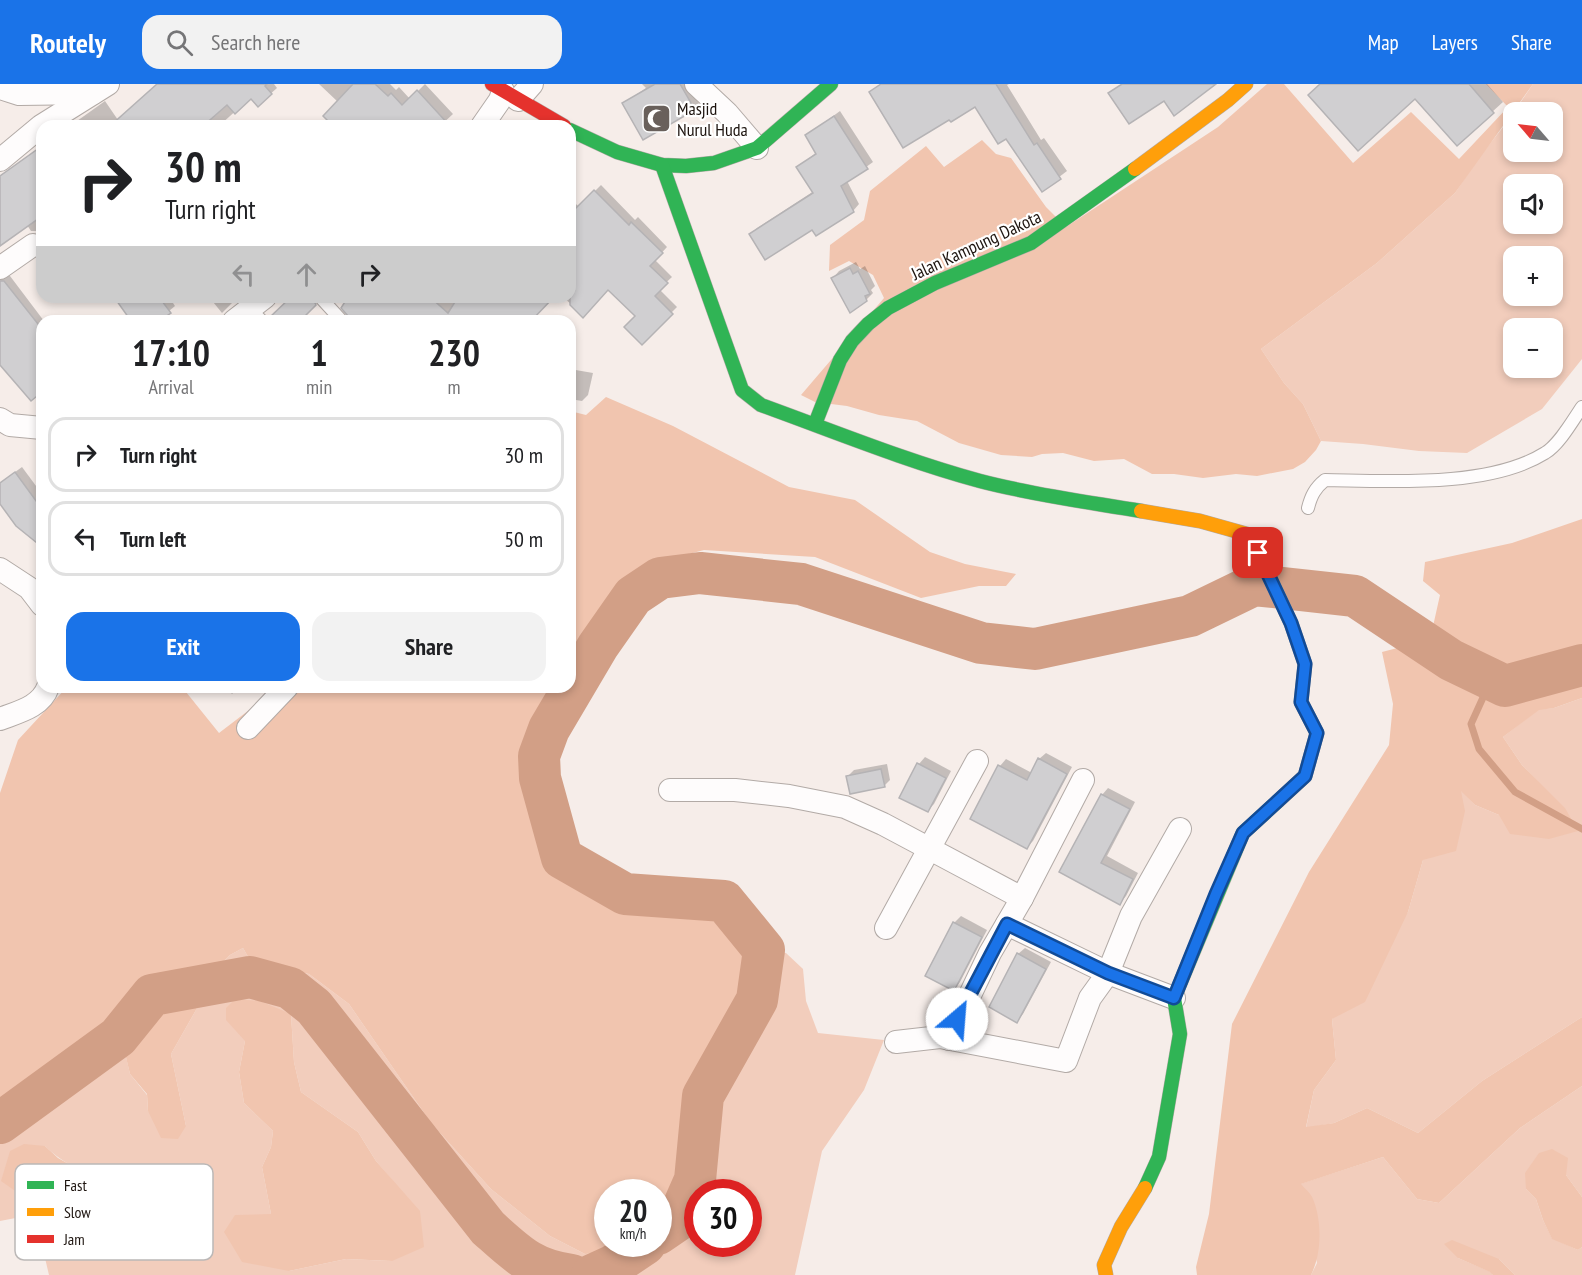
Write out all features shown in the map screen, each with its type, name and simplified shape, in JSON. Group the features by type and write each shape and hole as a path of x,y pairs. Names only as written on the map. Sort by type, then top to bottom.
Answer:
{"street":[{"path":"696,84 727,113 757,148"},
{"path":"576,133 617,152 662,165 686,166 714,163 757,148 831,84"},
{"name":"Jalan Kampung Dakota","path":"815,424 836,367 851,341 885,310 907,297 1031,243 1047,233 1219,107 1246,84"},
{"path":"0,88 19,94 101,88"},
{"path":"50,120 101,88"},
{"path":"487,120 500,100 511,90 555,120"},
{"path":"0,160 36,130"},
{"path":"662,165 742,390 761,405 928,465 980,481 1200,521 1250,535 1291,623 1305,664 1301,702 1317,733 1305,776 1243,833 1174,998 1180,1034 1159,1157 1142,1195 1121,1227 1108,1255 1104,1265 1106,1275"},
{"path":"0,268 33,245"},
{"path":"0,419 10,425 36,427"},
{"path":"0,569 29,588 36,597"},
{"path":"0,719 30,708 46,693"},
{"path":"248,728 281,693"},
{"path":"886,928 977,761"},
{"path":"948,1039 990,953 1022,898 1083,780"},
{"path":"670,790 735,789 789,796 845,807 883,824 1022,898"},
{"path":"896,1042 940,1037 1065,1061 1090,998 1108,973 1131,916 1180,829"},
{"path":"1007,924 1108,973 1174,998"}],"lane":[{"path":"326,303 336,315"},
{"path":"1308,508 1317,487 1325,480 1410,481 1473,476 1512,468 1547,452 1582,407"}],"shaded area":[{"path":"1267,84 1284,84 1353,163 1411,112 1459,159 1503,112 1503,126 1455,193 1377,263 1261,349 1284,383 1303,404 1321,441 1305,462 1293,469 1257,476 1236,474 1203,478 1152,474 1124,459 1094,461 1063,453 1032,457 1001,455 959,443 917,421 879,415 847,406 815,402 801,395 884,298 873,275 849,261 829,271 830,245 864,220 870,191 926,146 944,167 982,140 996,154 1011,158 1046,207 1066,227 1218,127"},
{"path":"1486,84 1533,84 1520,102 1503,102"},
{"path":"1533,84 1582,84 1582,359 1542,409 1467,453 1419,451 1321,441 1303,404 1284,383 1261,349 1377,263 1455,193 1503,127 1503,162 1563,162 1563,102 1521,102"},
{"path":"606,397 673,426 789,487 855,500 930,552 965,564 1016,574 1006,586 979,586 921,598 815,557 704,550 643,566 576,648 576,412 586,415"},
{"path":"1582,519 1582,698 1554,708 1539,710 1503,737 1522,765 1565,808 1578,831 1549,839 1510,834 1499,815 1475,805 1461,791 1465,811 1456,851 1423,860 1408,912 1365,1002 1332,1019 1336,1060 1314,1090 1306,1127 1334,1123 1367,1108 1418,1133 1482,1081 1582,1017 1582,1086 1520,1128 1439,1203 1417,1199 1383,1157 1301,1184 1313,1199 1318,1217 1319,1247 1311,1275 1197,1275 1196,1267 1209,1214 1232,1024 1309,872 1389,745 1393,704 1382,652 1405,646 1425,662 1440,595 1423,581 1425,562 1512,543"},
{"path":"61,693 187,693 219,733 271,693 552,693 532,734 529,793 544,856 585,890 632,907 677,907 722,916 748,949 750,978 734,1014 699,1073 681,1133 678,1178 672,1192 672,1179 594,1179 594,1253 585,1254 550,1236 491,1189 431,1123 349,1004 309,974 251,962 243,948 230,955 191,994 196,1002 196,1010 171,1054 186,1126 178,1139 161,1138 148,1111 147,1094 130,1074 124,1049 105,1068 0,1135 0,793 18,740"},
{"path":"1582,698 1582,1017 1482,1081 1418,1133 1367,1108 1334,1123 1306,1128 1314,1090 1336,1060 1332,1019 1408,912 1423,860 1461,790 1475,805 1499,815 1542,786 1522,765 1503,737 1539,709 1554,708"},
{"path":"243,948 251,962 309,974 349,1004 431,1123 491,1189 550,1236 585,1254 594,1253 594,1257 672,1257 672,1192 678,1178 681,1133 699,1073 734,1014 750,978 748,949 786,953 803,969 806,1001 818,1033 884,1040 864,1090 822,1151 795,1275 49,1275 45,1260 213,1260 213,1164 69,1164 45,1146 40,1164 15,1164 15,1218 0,1221 0,1135 105,1068 124,1048 130,1074 147,1095 148,1111 186,1126 171,1054 196,1010 190,994 230,955","holes":["291,1014 294,1062 301,1092 358,1132 376,1161 393,1181 392,1261 346,1259 289,1271 271,1214 262,1167 271,1147 273,1131 244,1103 239,1072 245,1041"]},
{"path":"235,999 260,1001 291,1014 294,1062 301,1092 358,1132 376,1161 420,1211 424,1247 392,1261 346,1259 289,1271 242,1262 224,1232 235,1215 271,1214 262,1167 271,1147 273,1131 244,1103 239,1072 245,1041 226,1020 226,1008"},
{"path":"1582,1086 1582,1197 1566,1175 1526,1189 1536,1199 1552,1238 1578,1250 1582,1247 1582,1275 1515,1275 1499,1259 1458,1258 1491,1272 1493,1275 1311,1275 1317,1263 1300,1184 1383,1157 1417,1199 1439,1203 1520,1128"},
{"path":"24,1144 45,1146 69,1164 15,1164 15,1191 1,1181 10,1151"},
{"path":"1552,1149 1568,1158 1566,1175 1582,1197 1582,1247 1578,1250 1552,1239 1536,1199 1526,1189 1525,1173 1539,1153"},
{"path":"1452,1240 1499,1259 1515,1275 1493,1275 1458,1258 1444,1244"}],"building":[{"path":"157,84 267,84 265,86 272,94 258,107 251,99 235,114 227,105 210,120 117,120"},
{"path":"353,84 375,84 388,96 391,93 402,105 417,90 444,120 327,120 323,116"},
{"name":"Masjid Nurul Huda","path":"655,84 680,84 695,110 643,140 622,103"},
{"path":"881,84 996,84 1034,145 1037,143 1061,179 1042,192 1006,139 998,144 975,107 903,148 869,92"},
{"path":"1122,84 1216,84 1174,116 1164,101 1129,124 1108,93"},
{"path":"1320,84 1469,84 1494,113 1457,146 1415,99 1358,151 1308,95"},
{"path":"834,116 868,169 841,186 854,212 816,236 812,230 765,260 749,234 813,193 796,167 816,154 805,135"},
{"path":"36,150 36,220 0,246 0,176"},
{"path":"594,190 629,225 631,222 663,253 650,266 668,283 655,296 673,314 642,345 624,327 635,316 608,290 583,318 570,305 570,303 576,303 576,208"},
{"path":"850,268 853,274 858,271 870,294 865,296 867,301 850,313 831,278"},
{"path":"0,281 4,281 36,321 36,397 31,401 0,365"},
{"path":"118,303 164,303 171,313 168,315 127,315"},
{"path":"285,303 315,303 316,305 306,315 272,315"},
{"path":"344,303 437,303 448,313 454,303 548,303 537,315 347,315 341,308"},
{"path":"15,472 36,501 36,542 16,526 0,504 0,483"},
{"path":"1038,758 1067,774 1027,849 970,819 998,765 1027,780"},
{"path":"917,763 946,778 928,812 899,798"},
{"path":"881,769 885,787 850,794 846,776"},
{"path":"1101,794 1130,809 1101,863 1133,879 1120,905 1059,872"},
{"path":"953,922 982,937 954,991 925,976"},
{"path":"1017,953 1046,969 1017,1023 989,1007"}],"waterway":[{"path":"576,683 598,646 633,596 660,578 700,573 801,584 981,643 1035,649 1190,616 1254,585 1355,596 1451,660 1505,686 1582,665"},
{"path":"1491,680 1471,724 1479,749 1515,792 1582,829"},
{"path":"570,693 549,729 539,756 540,778 562,858 625,894 724,901 764,950 757,1000 703,1096 695,1180 677,1221 672,1224"},
{"path":"0,1123 118,1037 152,995 250,977 290,988 314,1007 488,1228 535,1265 572,1275"},
{"path":"592,1275 626,1257"}],"traffic: fast":[{"path":"576,133 617,152 662,165 686,166 714,163 757,148 831,84"},
{"path":"662,165 742,390 761,405 897,455 980,481 1141,511"},
{"path":"815,424 840,360 852,341 888,308 935,283 1031,243 1135,169"},
{"path":"1145,1188 1159,1157 1180,1034 1174,998 1243,833 1278,801"}],"traffic: slow":[{"path":"1135,169 1246,84"},
{"path":"1141,511 1200,521 1250,535 1291,623 1305,664 1301,702 1317,733 1305,776 1278,801"},
{"path":"1106,1275 1104,1265 1121,1227 1145,1188"}],"traffic: jam":[{"path":"492,84 554,120"}],"place":[{"name":"Masjid Nurul Huda","path":"656,118"}],"route":[{"path":"957,1019 1007,924 1108,973 1174,998 1243,833 1305,776 1317,733 1301,702 1305,664 1291,623 1258,553"}]}
